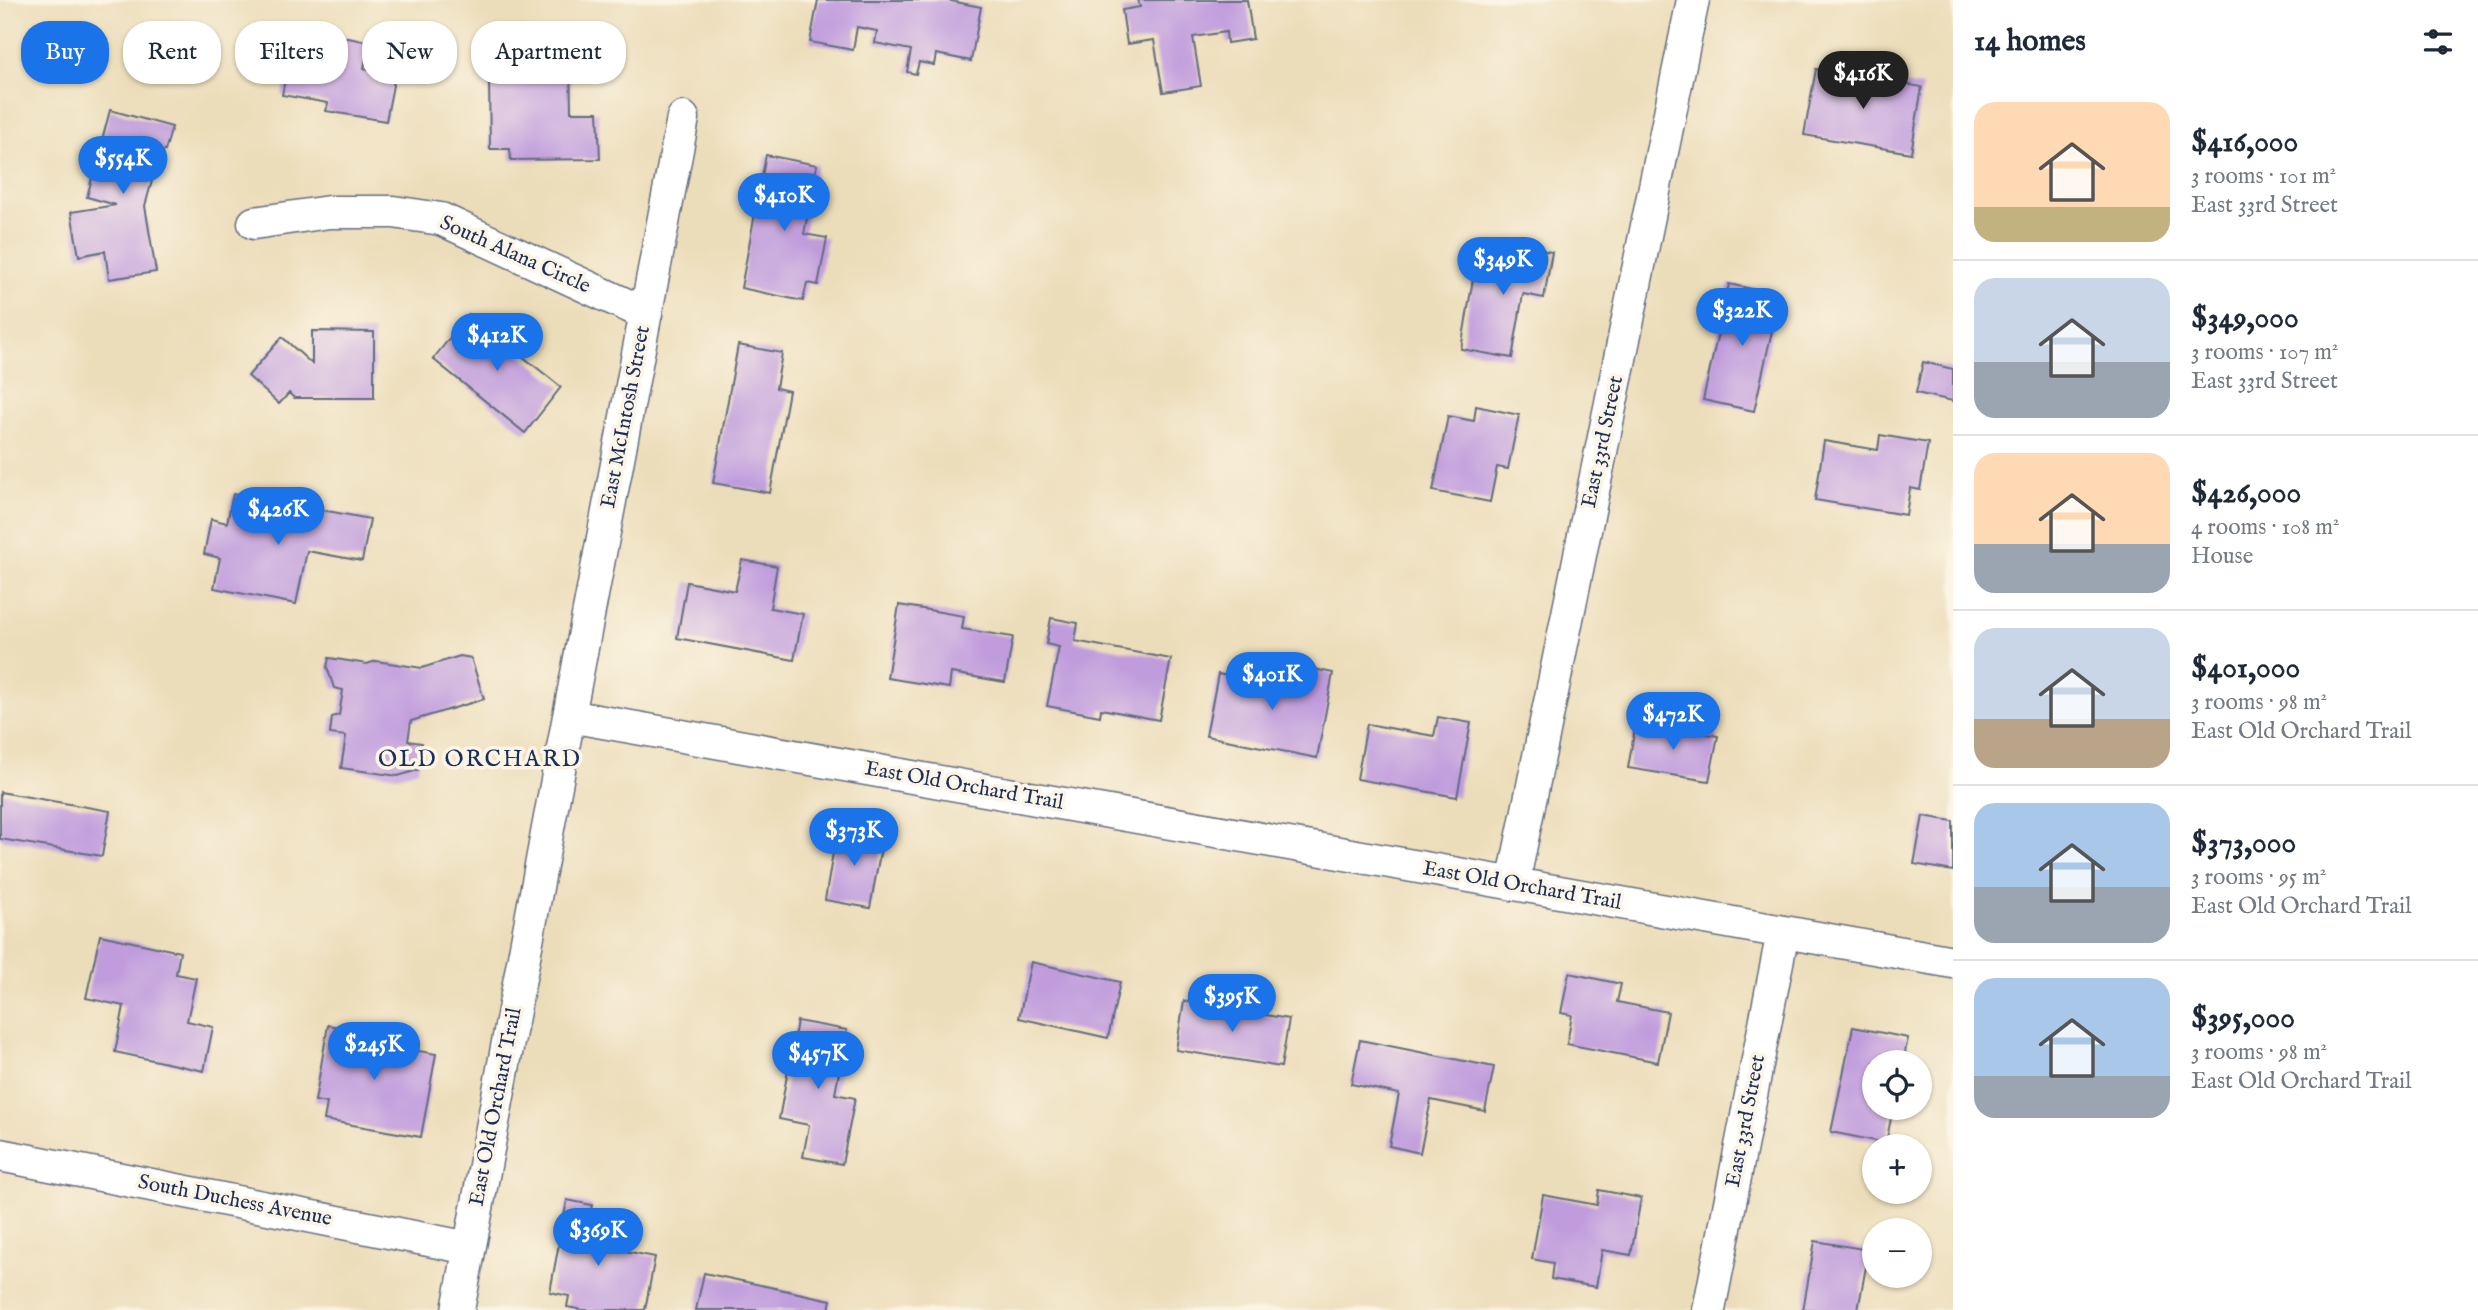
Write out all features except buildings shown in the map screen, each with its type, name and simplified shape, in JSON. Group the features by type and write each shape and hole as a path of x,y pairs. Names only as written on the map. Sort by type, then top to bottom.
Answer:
{"street":[{"name":"East 33rd Street","path":"1513,884 1693,0"},
{"name":"East McIntosh Street","path":"569,716 683,118"},
{"name":"South Alana Circle","path":"254,223 329,212 393,212 441,219 646,314"},
{"name":"East Old Orchard Trail","path":"458,1310 569,716 1953,962"},
{"name":"East 33rd Street","path":"1709,1310 1783,932"},
{"name":"South Duchess Avenue","path":"0,1154 469,1248"}],"district":[{"name":"OLD ORCHARD","path":"480,759"}]}
